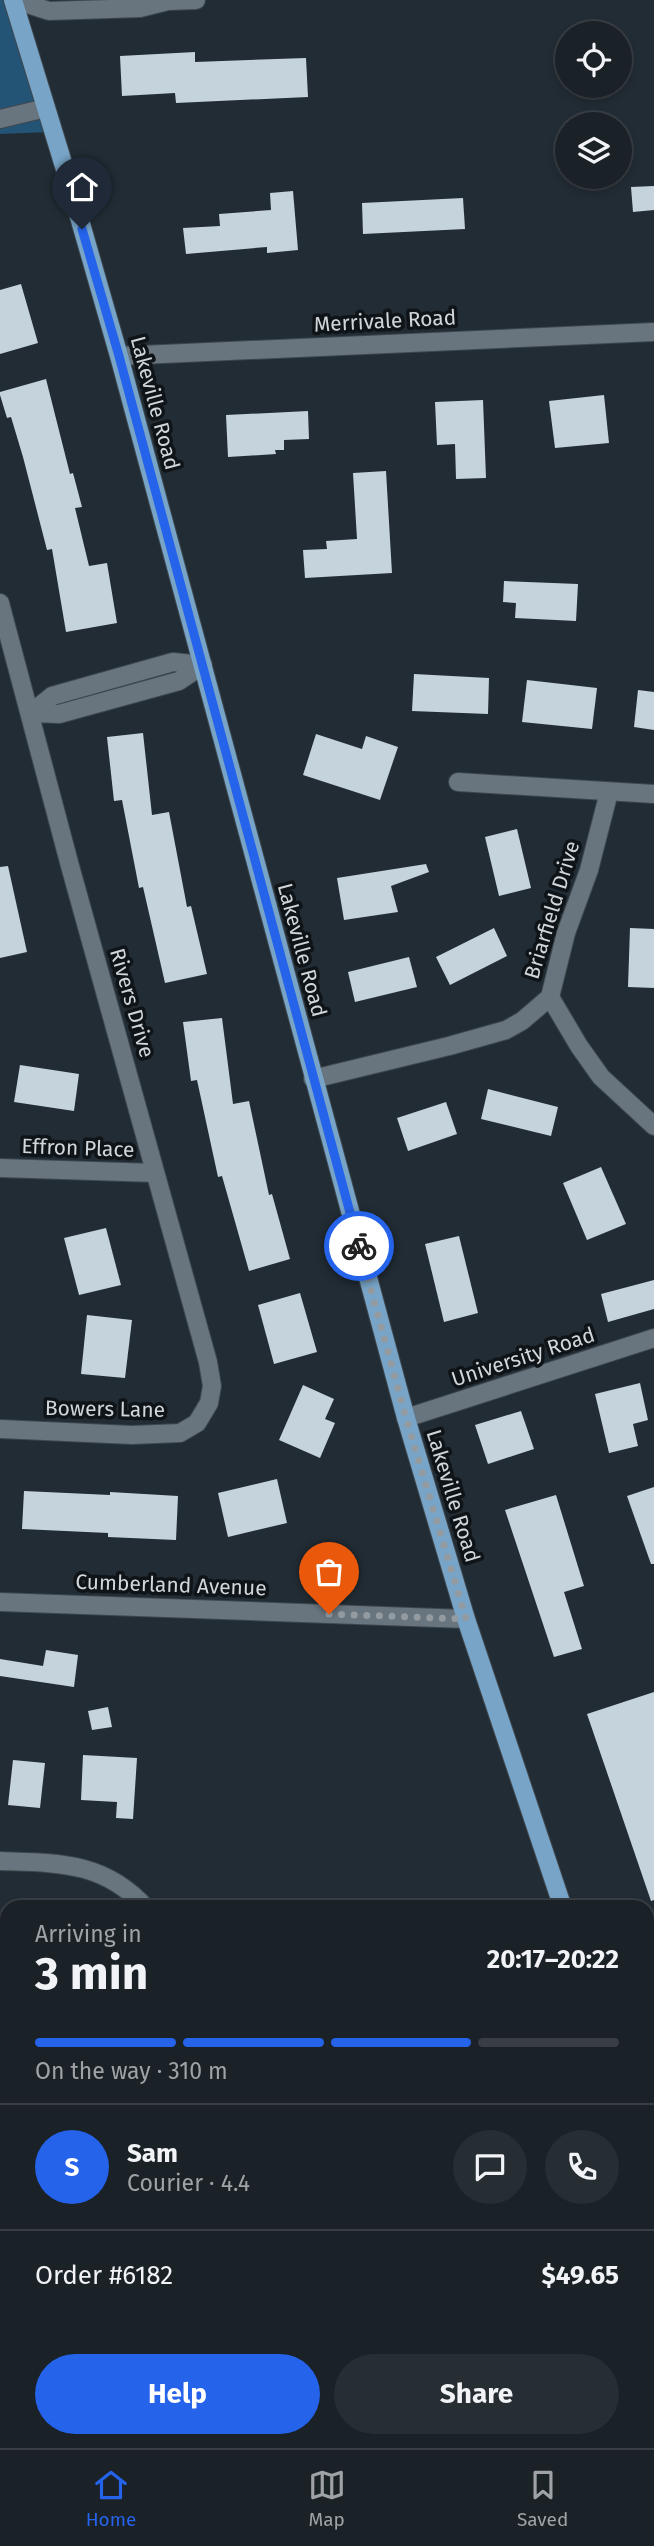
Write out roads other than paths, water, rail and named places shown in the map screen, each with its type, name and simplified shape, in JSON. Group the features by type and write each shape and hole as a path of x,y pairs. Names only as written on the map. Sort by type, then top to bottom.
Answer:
{"main road":[{"name":"Lakeville Road","path":"14,0 119,356 406,1418 466,1619 560,1900"}],"street":[{"path":"14,0 49,11 140,8 166,1 196,0"},
{"path":"0,119 46,108"},
{"name":"Merrivale Road","path":"119,356 654,332"},
{"name":"Rivers Drive","path":"0,603 208,1362 211,1395 203,1415"},
{"path":"31,713 59,714 152,689 179,681 203,665"},
{"path":"458,782 654,794"},
{"name":"Briarfield Drive","path":"313,1079 506,1030 522,1021 550,997 566,933 589,870 609,792"},
{"path":"550,997 601,1077 654,1126"},
{"name":"Effron Place","path":"0,1168 155,1173"},
{"name":"University Road","path":"406,1418 654,1338"},
{"name":"Bowers Lane","path":"0,1429 162,1435 188,1429 203,1415"},
{"name":"Cumberland Avenue","path":"0,1602 466,1619"},
{"path":"0,1861 80,1866 107,1877 136,1900"}]}
